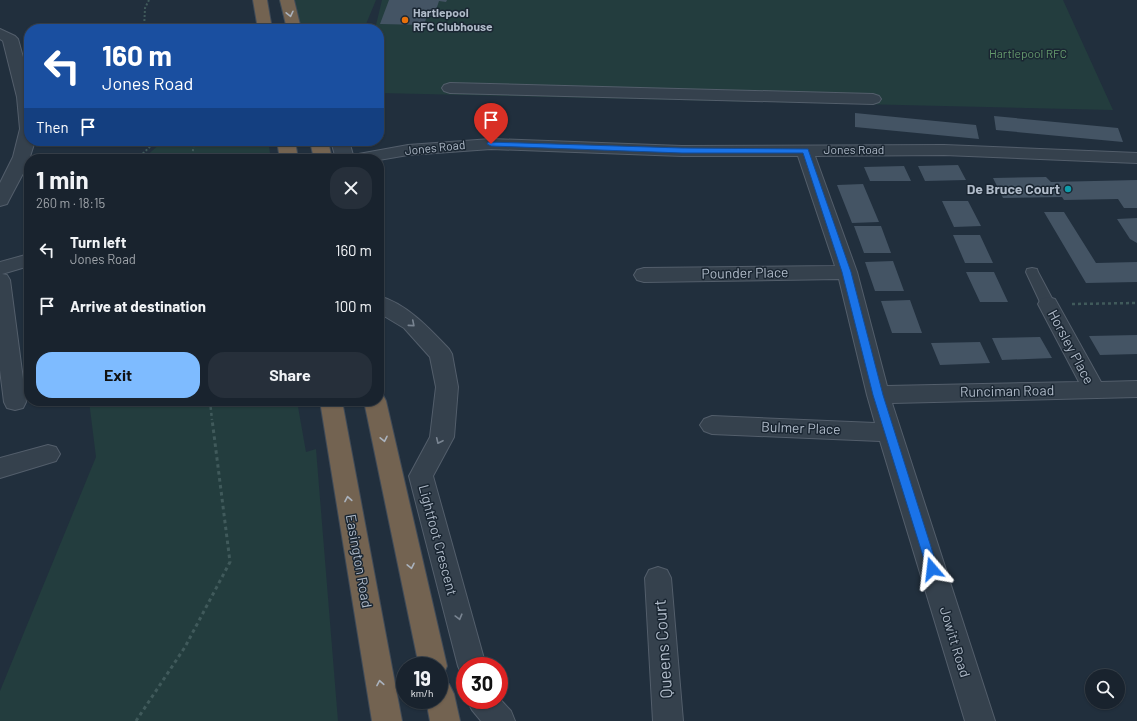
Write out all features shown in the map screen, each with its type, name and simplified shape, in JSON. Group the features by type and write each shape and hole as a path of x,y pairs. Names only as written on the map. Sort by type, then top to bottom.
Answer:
{"highway":[{"path":"260,0 264,24"},
{"path":"287,0 293,24"},
{"name":"Easington Road","path":"332,406 387,721"},
{"path":"376,406 431,657"},
{"path":"442,709 445,721"}],"street":[{"path":"0,33 10,39 24,94"},
{"path":"450,88 873,99"},
{"name":"Jones Road","path":"384,154 408,150 491,144 682,151 944,150 1137,158"},
{"path":"0,200 22,158 25,146"},
{"name":"Jowitt Road","path":"805,151 846,272 889,432 980,721"},
{"path":"0,161 22,158"},
{"path":"0,268 24,261"},
{"name":"Pounder Place","path":"644,275 846,272"},
{"path":"0,280 15,402"},
{"name":"Horsley Place","path":"1048,304 1094,389"},
{"name":"Lightfoot Crescent","path":"384,306 411,323 441,354 447,387 442,437 421,476 470,657"},
{"name":"Runciman Road","path":"878,395 1137,389"},
{"name":"Bulmer Place","path":"712,425 889,432"},
{"path":"0,468 48,454"},
{"name":"Queens Court","path":"658,578 668,721"},
{"path":"490,709 500,721"}],"lane":[{"path":"1032,272 1048,304"}],"path":[{"path":"144,24 145,8 149,0"},
{"path":"142,154 151,146"},
{"path":"1048,304 1137,303"},
{"path":"136,721 185,647 230,562 211,406"}],"green space":[{"path":"279,0 376,0 366,24 285,24"},
{"name":"Hartlepool RFC","path":"382,0 1063,0 1113,110 384,93 384,24 376,24"},
{"path":"157,146 269,146 270,154 149,154"},
{"path":"90,406 298,406 306,452 316,449 338,721 0,721 0,691 96,457"}],"building":[{"path":"389,0 447,0 446,2 439,1 434,16 427,16 424,25 380,24"},
{"path":"855,113 976,125 979,139 855,127"},
{"path":"994,116 1118,128 1123,142 996,130"},
{"path":"958,165 966,180 925,181 918,166"},
{"path":"904,166 911,181 870,181 864,167"},
{"name":"De Bruce Court","path":"1046,177 1051,182 1137,180 1137,208 1124,208 1118,199 1064,200 1062,197 1003,198 993,178"},
{"path":"863,184 879,222 852,223 837,185"},
{"path":"942,201 968,201 981,226 954,227"},
{"name":"De Bruce Court","path":"1044,212 1064,212 1096,263 1137,262 1137,282 1086,283"},
{"path":"1137,218 1137,243 1130,239 1117,219"},
{"path":"854,226 881,226 891,253 864,253"},
{"path":"953,235 980,235 993,263 965,263"},
{"path":"893,261 904,291 875,291 865,262"},
{"path":"966,272 994,272 1008,302 980,302"},
{"path":"910,300 922,333 892,333 881,301"},
{"path":"1137,335 1137,354 1100,355 1089,336"},
{"path":"1040,337 1052,358 1002,360 992,338"},
{"path":"980,342 990,363 940,365 931,343"}],"place":[{"name":"Hartlepool RFC Clubhouse","path":"405,20"},
{"name":"De Bruce Court","path":"1068,189"}],"route":[{"path":"491,144 682,151 805,151 846,272 878,395 932,569"}]}
